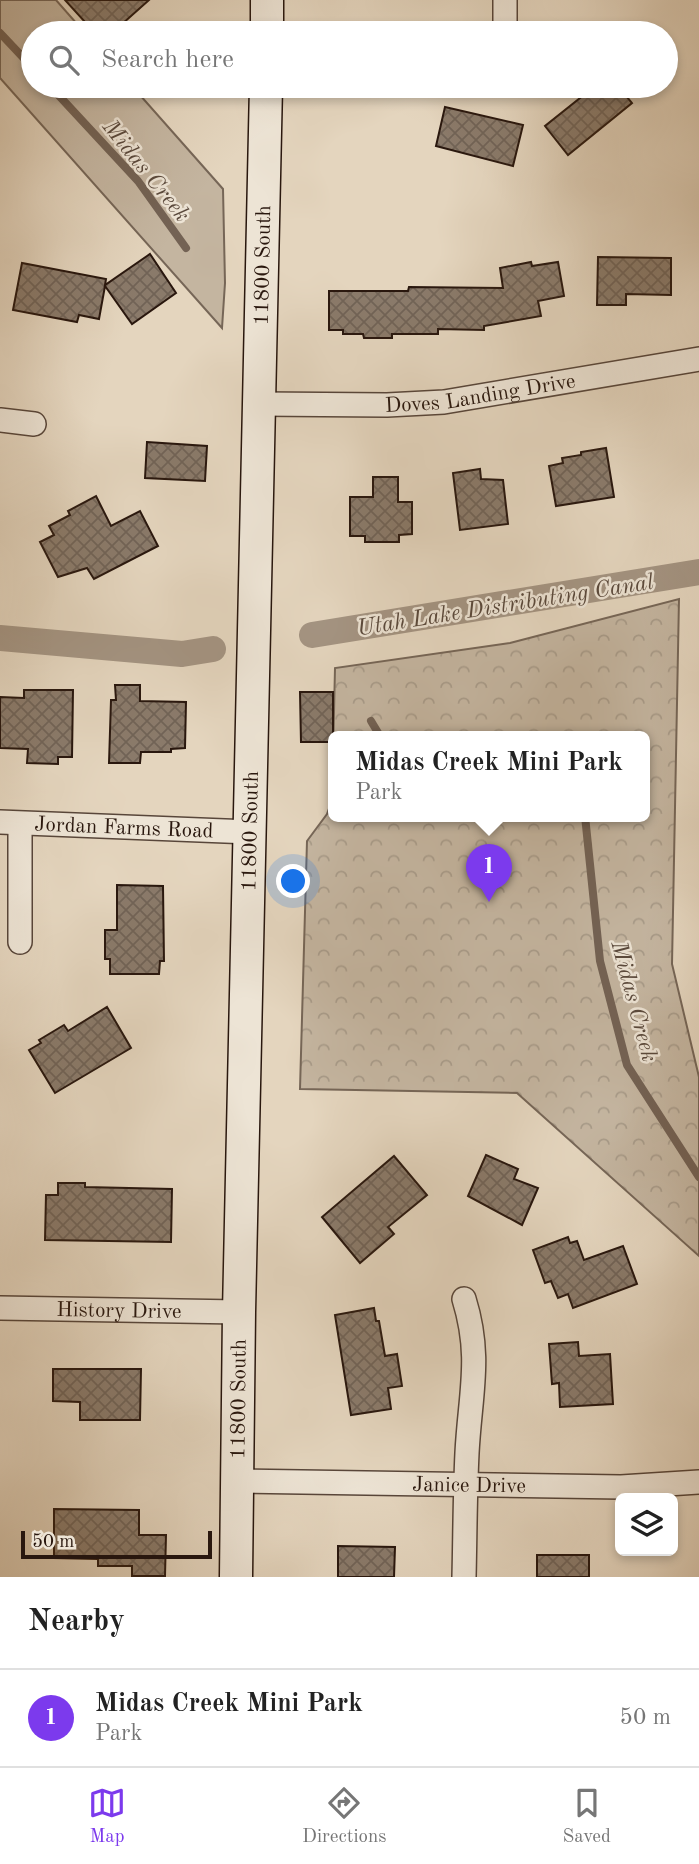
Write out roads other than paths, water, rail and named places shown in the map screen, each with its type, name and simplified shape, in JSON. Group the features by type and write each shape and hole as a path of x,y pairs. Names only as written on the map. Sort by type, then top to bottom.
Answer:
{"main road":[{"path":"267,0 267,21"},
{"name":"11800 South","path":"236,1577 239,1312 266,98"}],"street":[{"path":"505,0 505,21"},
{"name":"Doves Landing Drive","path":"259,404 397,405 444,402 699,359"},
{"path":"0,420 34,424"},
{"path":"10,823 20,942"},
{"name":"Jordan Farms Road","path":"10,823 250,832"},
{"path":"464,1299 474,1331 475,1364 466,1485 464,1577"},
{"name":"History Drive","path":"0,1308 239,1312"},
{"name":"Janice Drive","path":"238,1481 631,1486 699,1482"}],"waterway":[{"name":"Midas Creek","path":"0,33 21,55"},
{"name":"Midas Creek","path":"61,98 138,181 186,248"},
{"name":"Utah Lake Distributing Canal","path":"312,635 699,572"},
{"name":"Utah Lake Distributing Canal","path":"0,638 182,654 213,649"},
{"name":"Midas Creek","path":"371,721 377,731"},
{"name":"Midas Creek","path":"586,822 600,961 627,1065 699,1177"}],"place":[{"name":"Midas Creek Mini Park","path":"489,902"}]}
